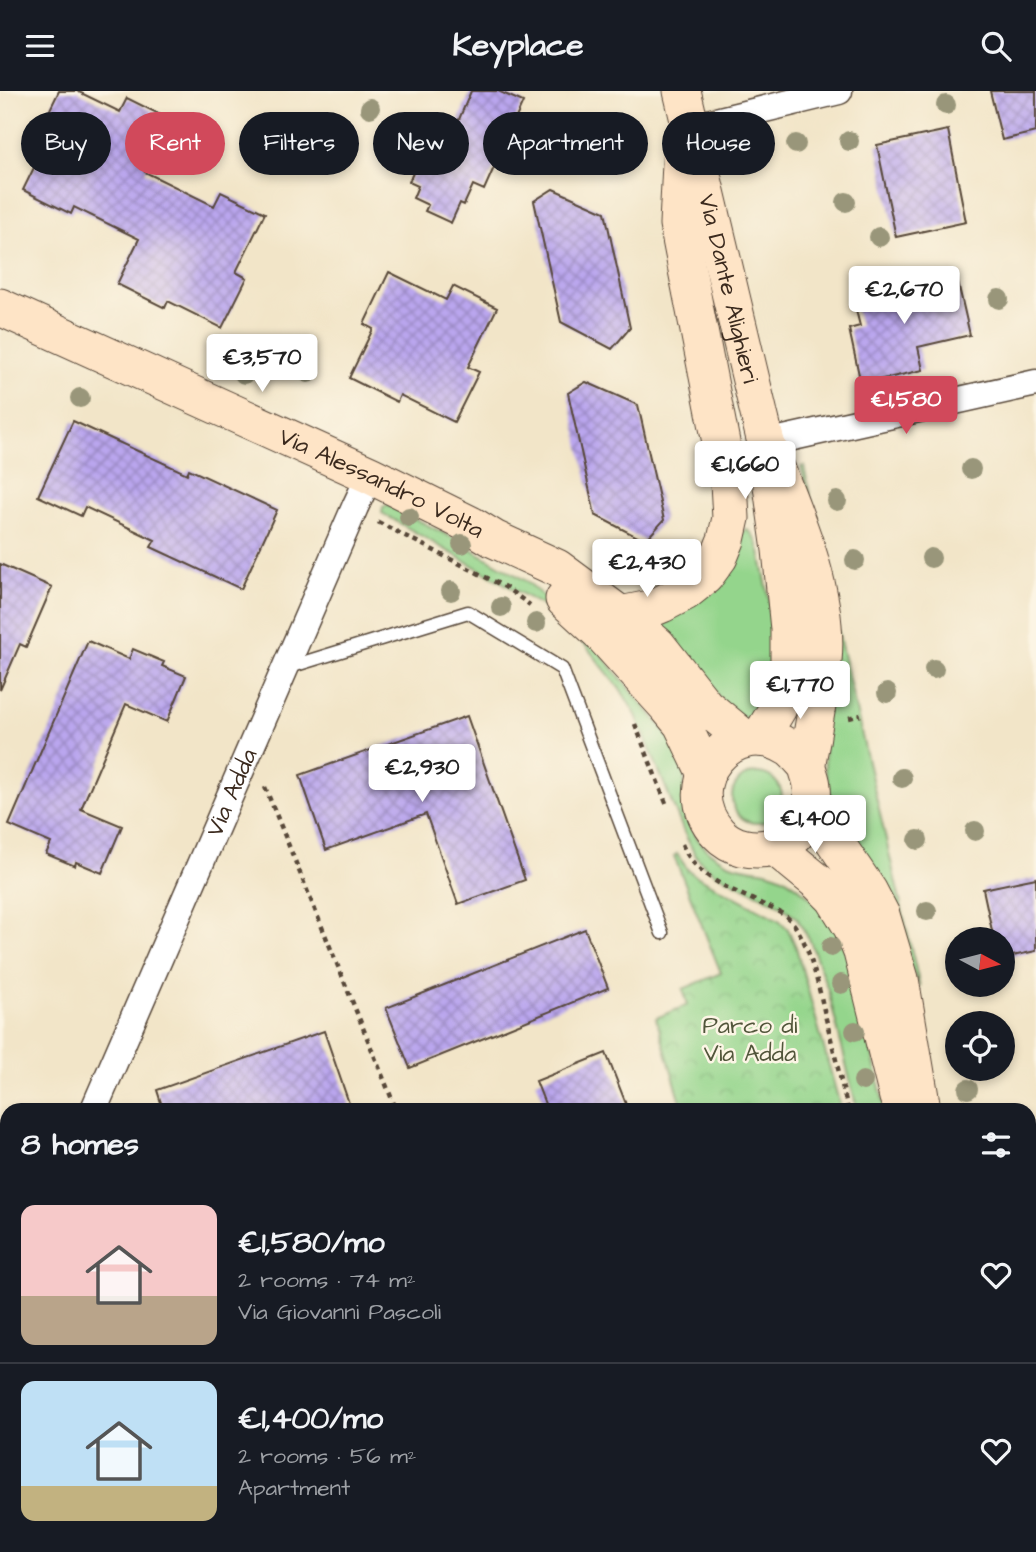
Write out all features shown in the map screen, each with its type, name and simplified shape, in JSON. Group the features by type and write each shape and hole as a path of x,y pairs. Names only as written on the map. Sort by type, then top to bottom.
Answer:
{"main road":[{"name":"Via Dante Alighieri","path":"686,106 766,443"},
{"path":"620,615 662,604 685,593 705,576 719,557 731,518 729,483 678,224 686,106"},
{"name":"Via Alessandro Volta","path":"0,307 362,491 471,525 494,539"},
{"path":"752,739 778,708 789,663 789,629 781,550 766,443"},
{"path":"766,443 796,519 822,609 823,661 807,766 812,800 810,813 801,829 789,840 758,850 729,842 710,823 705,813 702,794 706,774 711,762 731,744 752,739 770,739 789,748 807,766"},
{"path":"729,483 754,508 781,550"},
{"path":"494,539 556,568 620,615 657,645 705,706 752,739"},
{"path":"494,539 599,631 646,682 682,725 706,774"},
{"path":"810,813 833,839 869,892 881,915 900,979 921,1103"},
{"path":"775,846 834,898 852,927 862,953 900,1103"}],"street":[{"path":"686,106 839,91"},
{"path":"766,443 1036,383"},
{"name":"Via Adda","path":"96,1103 362,491"}],"lane":[{"path":"285,668 468,612 562,669 662,933"}],"path":[{"path":"362,491 381,523 505,587 539,612"},
{"path":"632,717 668,807"},
{"path":"250,751 394,1103"},
{"path":"681,843 689,859 707,876 774,909 792,921 804,942 817,982 847,1103"}],"green space":[{"path":"804,466 841,645 920,987 832,813 825,771 819,548 801,467"},
{"path":"388,505 447,535 528,582 590,641 686,756 684,788 687,817 700,842 726,862 781,876 807,894 828,917 845,947 853,971 884,1103 856,1103 828,990 810,941 797,918 779,904 715,873 695,855 636,715 621,690 585,645 543,606 382,513 383,507"},
{"path":"746,529 754,536 759,549 777,639 771,691 749,721 730,711 655,619"},
{"path":"757,773 774,781 782,798 774,815 757,823 740,815 732,798 740,781"},
{"name":"Parco di Via Adda","path":"677,854 688,870 696,876 779,920 788,929 796,947 839,1103 681,1103 656,1018 688,1005 683,989 721,973 674,856"}],"building":[{"path":"59,91 77,91 120,112 127,98 155,112 125,112 125,175 151,175 214,206 221,192 265,213 236,272 247,278 222,328 168,301 165,308 117,284 139,239 74,207 71,214 23,190 30,175 111,175 111,112 49,112"},
{"path":"471,91 498,91 523,102 519,112 483,112 483,175 491,175 484,190 473,185 464,205 460,203 451,223 425,211 428,205 413,198 418,186 409,182 412,175 469,175 469,112 462,112"},
{"path":"990,91 1036,91 1036,132 1002,140"},
{"path":"948,130 966,222 896,237 877,145"},
{"path":"553,189 605,212 630,328 612,349 561,322 534,201"},
{"path":"389,272 446,300 453,286 497,308 468,367 479,372 454,422 400,395 397,402 349,378 373,329 364,324"},
{"path":"957,278 970,335 918,347 923,370 861,384 849,329 860,326 852,294 902,282 904,290"},
{"path":"586,382 638,405 664,520 645,541 595,515 568,393"},
{"path":"73,421 187,474 189,469 277,510 241,589 151,547 155,540 85,507 81,516 38,496"},
{"path":"0,564 52,587 26,647 20,644 0,690"},
{"path":"88,641 129,659 133,649 164,662 162,666 186,676 167,722 126,704 81,809 122,826 102,873 46,854 51,843 9,825"},
{"path":"467,716 525,880 458,904 426,814 326,850 300,775"},
{"path":"1036,878 1036,951 1015,955 1015,927 991,927 983,889"},
{"path":"585,929 608,988 410,1068 386,1008"},
{"path":"324,1031 349,1103 161,1103 157,1090"},
{"path":"606,1053 626,1103 545,1103 536,1081"}]}
